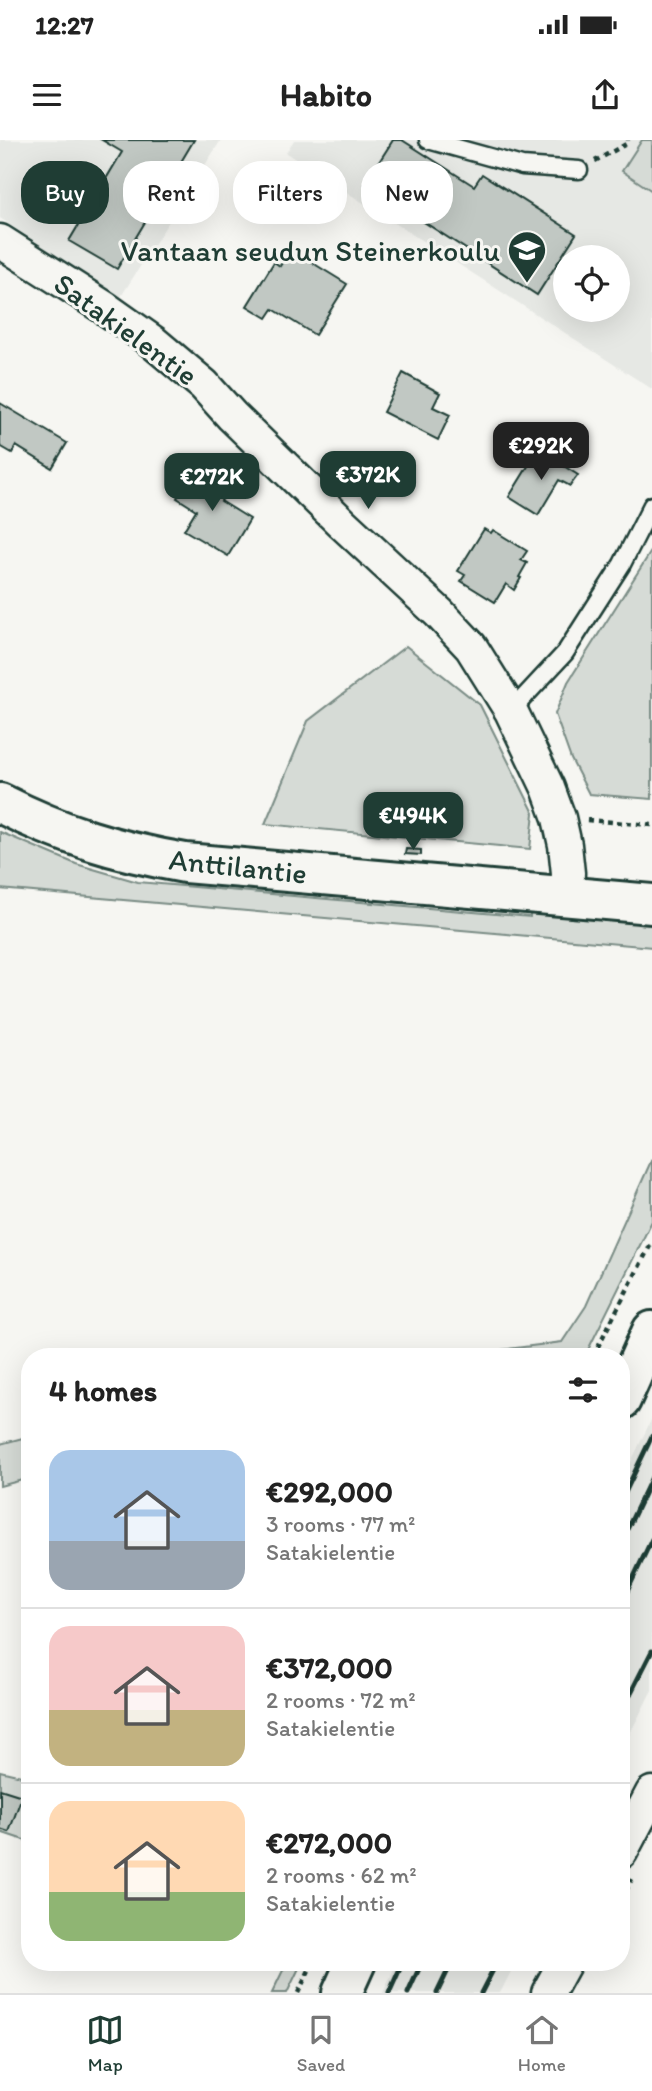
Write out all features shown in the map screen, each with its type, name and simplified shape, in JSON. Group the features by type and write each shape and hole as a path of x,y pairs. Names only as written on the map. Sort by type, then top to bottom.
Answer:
{"street":[{"name":"Satakielentie","path":"0,241 105,308 153,342 204,384 232,416 439,613 471,647 511,712 548,788 559,818 568,873 567,895"},
{"name":"Anttilantie","path":"0,803 49,827 96,845 185,863 652,904"},
{"path":"630,1380 652,1331"},
{"path":"630,1835 652,1793"},
{"path":"342,1993 352,1971"},
{"path":"548,1993 560,1971"}],"lane":[{"path":"429,140 522,166 579,170"},
{"path":"511,712 565,653 622,564 652,505"}],"path":[{"path":"579,170 628,143 628,140"},
{"path":"579,820 652,825"},
{"path":"597,1348 652,1242"},
{"path":"298,1993 309,1971"}],"shaded area":[{"path":"0,140 221,140 208,161 123,161 123,224 167,224 120,298 0,218"},
{"name":"Vantaan seudun Steinerkoulu","path":"294,140 642,140 622,171 652,191 652,389 396,224 453,224 453,161 361,161 361,201 347,192 347,161 298,161 286,153"},
{"path":"642,140 652,140 652,191 622,171"},
{"path":"652,550 652,799 589,794 571,759 555,714 568,682"},
{"path":"406,646 480,705 534,813 530,849 265,824 308,721"},
{"path":"0,832 76,864 138,882 530,917 531,905 652,916 652,947 0,889"},
{"path":"652,1159 652,1221 589,1348 516,1348 562,1342 586,1306"},
{"path":"652,1418 652,1690 630,1733 630,1464"},
{"path":"21,1438 21,1480 0,1486 0,1444"},
{"path":"0,1771 21,1776 21,1839 0,1832"},
{"path":"283,1971 298,1971 287,1993 272,1993"},
{"path":"393,1971 511,1971 500,1993 383,1993"}],"building":[{"path":"102,140 194,140 181,161 123,161 123,224 144,224 117,269 69,241 79,224 109,224 109,174 122,152"},
{"path":"393,140 402,140 435,161 380,161"},
{"path":"453,173 474,186 482,174 576,234 569,245 553,245 553,270 537,295 427,224 453,224"},
{"path":"290,249 347,284 315,335 273,309 267,318 247,306 274,262 280,266"},
{"path":"403,373 440,393 433,407 450,415 438,440 383,412"},
{"path":"0,403 67,443 52,468 16,446 12,453 0,446"},
{"path":"538,450 578,475 570,486 559,480 538,515 509,497"},
{"path":"195,468 229,487 221,501 250,519 228,556 184,530 196,510 177,498"},
{"path":"484,529 491,533 493,530 527,551 521,560 527,563 514,590 506,584 495,602 461,581 465,575 458,571"},
{"path":"406,849 421,850 421,855 405,854"},
{"path":"0,1789 21,1796 21,1799 9,1832 0,1829"}],"railway":[{"path":"630,1482 652,1436"},
{"path":"630,1523 652,1477"},
{"path":"630,1585 652,1539"},
{"path":"630,1694 652,1651"},
{"path":"389,1993 399,1971"},
{"path":"408,1993 418,1971"},
{"path":"437,1993 448,1971"},
{"path":"481,1993 492,1971"}],"place":[{"name":"Vantaan seudun Steinerkoulu","path":"527,284"}]}
